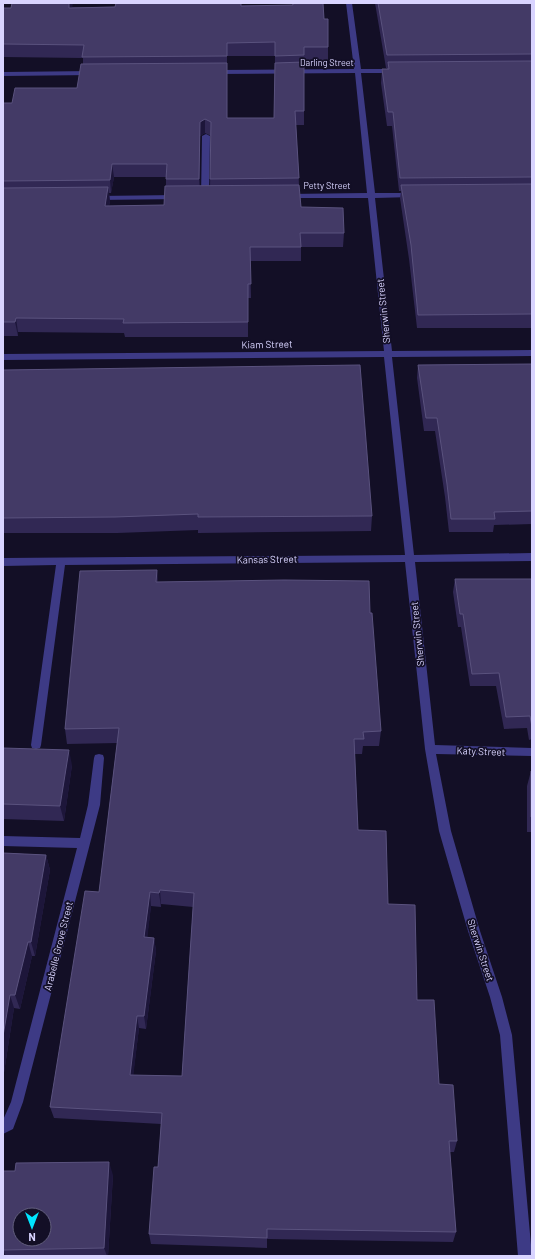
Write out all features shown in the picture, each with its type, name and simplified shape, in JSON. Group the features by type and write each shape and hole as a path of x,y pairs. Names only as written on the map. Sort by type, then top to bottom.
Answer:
{"street":[{"name":"Sherwin Street","path":"349,3 358,72 430,749 445,831 474,931 496,997 506,1035 524,1256"},
{"name":"Darling Street","path":"205,72 402,71"},
{"path":"3,74 97,73"},
{"path":"205,197 206,136"},
{"name":"Petty Street","path":"276,196 424,195"},
{"path":"88,198 182,197"},
{"name":"Kiam Street","path":"3,357 532,353"},
{"name":"Kansas Street","path":"3,562 532,557"},
{"path":"36,745 61,561"},
{"name":"Katy Street","path":"430,749 532,752"},
{"name":"Arabelle Grove Street","path":"3,1128 8,1124 17,1102 94,804 99,758"},
{"path":"3,841 84,843"}],"building":[{"path":"12,3 69,3 69,8 115,7 116,3 241,3 241,6 323,3 324,19 328,19 328,47 304,47 304,55 275,56 275,42 227,43 227,56 82,57 84,45 3,44 3,8 11,8"},
{"path":"378,3 532,3 532,54 387,55"},
{"path":"532,61 532,177 400,178 393,112 388,112 382,69 389,69 388,62"},
{"path":"304,62 304,111 295,111 299,178 210,179 211,122 205,119 200,122 199,179 166,179 167,164 112,164 110,180 3,181 3,103 12,103 15,88 77,88 81,64 227,63 227,118 274,118 275,63"},
{"path":"532,184 532,314 418,315 411,245 401,185"},
{"path":"299,185 301,207 343,208 344,233 300,233 301,247 250,247 251,284 248,284 248,322 123,323 124,319 16,318 15,322 3,322 3,188 108,187 105,206 164,205 165,186"},
{"path":"532,364 532,511 494,512 495,519 451,519 437,418 426,418 418,365"},
{"path":"360,365 372,516 198,517 198,514 115,517 3,518 3,370"},
{"path":"157,570 156,582 284,580 369,581 370,613 372,613 381,731 363,732 364,739 354,739 358,830 386,831 388,904 415,905 417,1000 434,1000 439,1084 453,1085 457,1141 449,1141 456,1232 267,1229 267,1238 149,1234 154,1167 158,1167 162,1113 50,1107 85,891 99,892 119,728 65,729 80,571","holes":["160,890 194,893 182,1076 130,1075 137,1016 144,1016 154,938 144,937 150,892 159,893"]},
{"path":"455,579 532,579 532,727 530,716 506,717 499,673 472,674 463,614 460,614"},
{"path":"3,748 69,750 60,806 3,804"},
{"path":"532,771 532,818 531,817"},
{"path":"3,853 46,855 31,942 28,942 15,995 10,995 3,1036"},
{"path":"109,1162 104,1248 3,1250 3,1171 15,1171 16,1163"}]}
